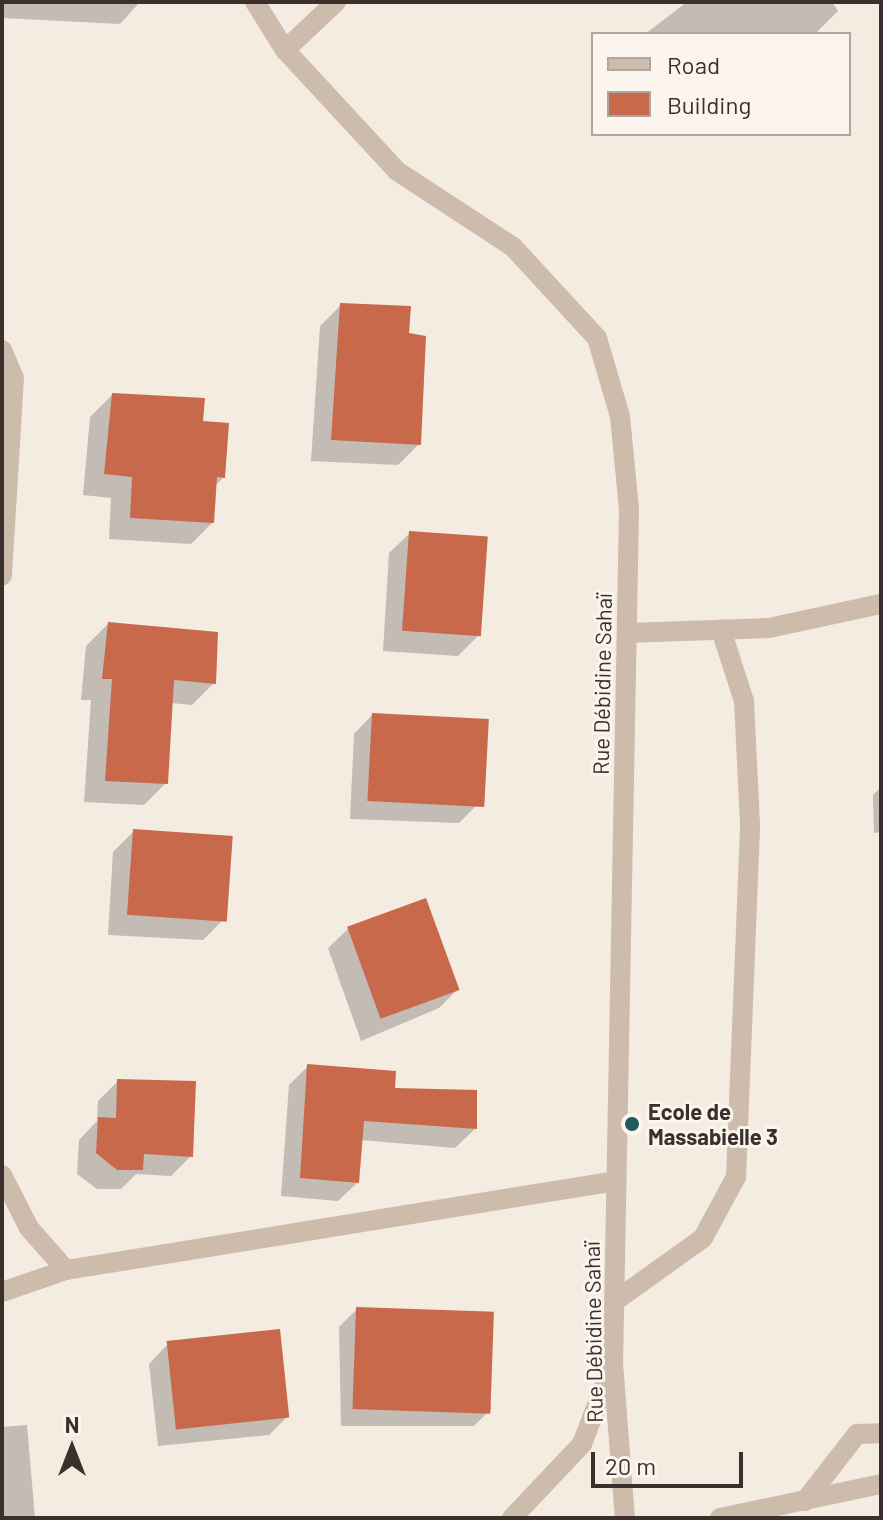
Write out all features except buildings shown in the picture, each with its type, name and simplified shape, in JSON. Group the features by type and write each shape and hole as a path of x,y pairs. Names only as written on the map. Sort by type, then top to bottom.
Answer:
{"street":[{"name":"Rue Débidine Sahaï","path":"255,2 285,50 397,171 513,247 597,338 622,432 629,510 613,1363 625,1518"},
{"path":"285,50 336,2"},
{"path":"2,350 14,378 2,576"},
{"path":"627,633 769,628 881,604"},
{"path":"615,1301 703,1238 736,1177 750,824 744,701 721,630"},
{"path":"2,1175 29,1228 66,1270"},
{"path":"2,1292 66,1270 616,1181"},
{"path":"512,1518 582,1444 613,1363"},
{"path":"805,1501 857,1434 881,1433"},
{"path":"720,1518 777,1512 805,1501 881,1484"}],"place":[{"name":"Ecole de Massabielle 3","path":"632,1124"}]}
